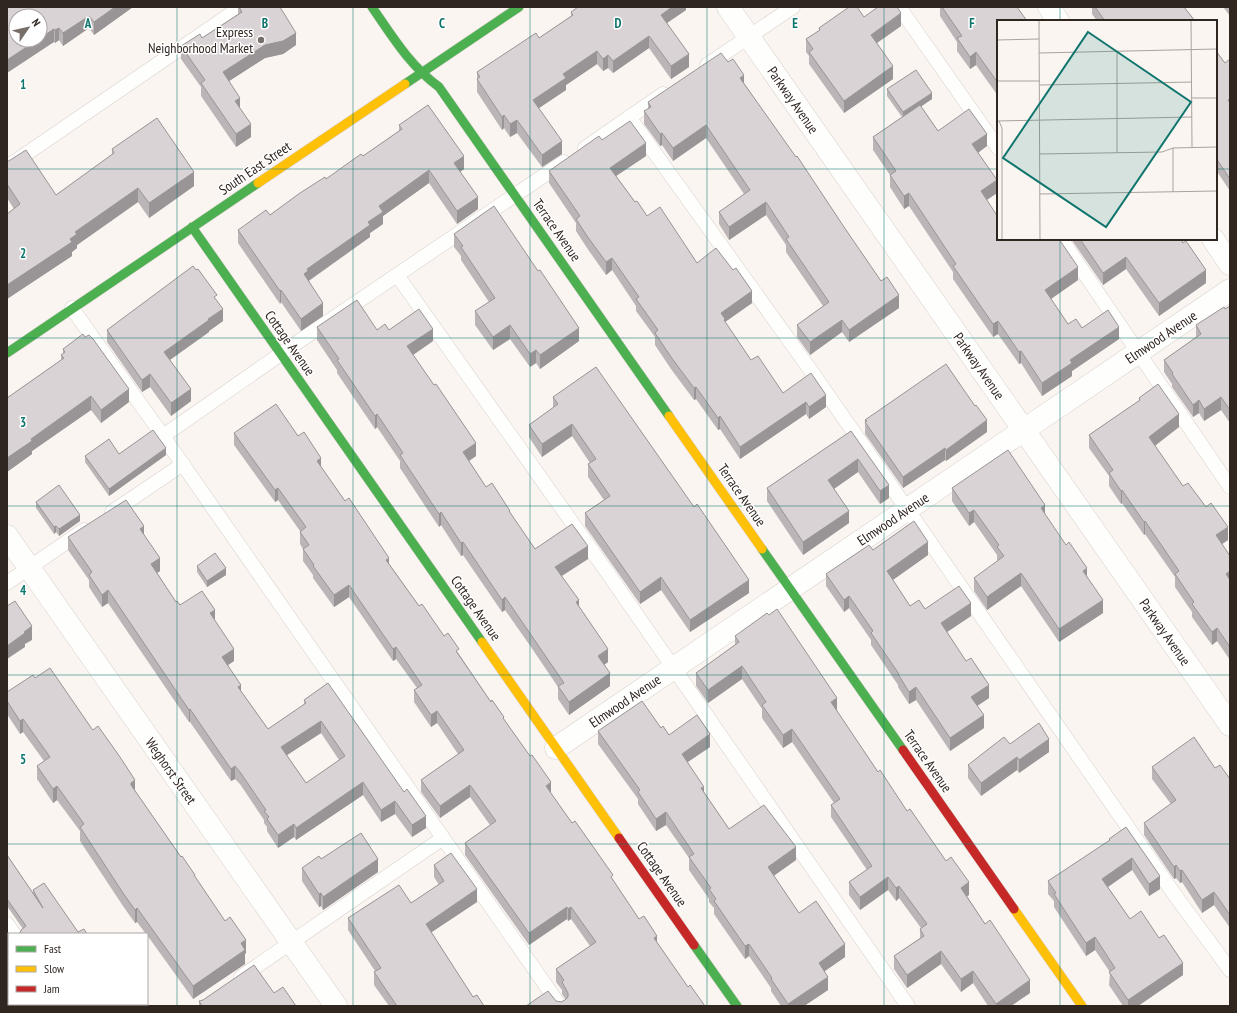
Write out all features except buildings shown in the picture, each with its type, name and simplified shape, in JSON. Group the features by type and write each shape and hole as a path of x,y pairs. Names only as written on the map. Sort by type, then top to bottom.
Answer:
{"street":[{"name":"Terrace Avenue","path":"372,7 403,52 439,87 1082,1006"},
{"name":"South East Street","path":"7,353 519,7"},
{"name":"Parkway Avenue","path":"728,7 1230,725"},
{"path":"1048,7 1057,20"},
{"name":"Cottage Avenue","path":"192,227 737,1006"},
{"path":"1214,240 1230,264"},
{"name":"Elmwood Avenue","path":"556,748 1230,290"},
{"name":"Weghorst Street","path":"7,536 336,1006"}],"lane":[{"path":"7,167 241,7"},
{"path":"699,71 793,7"},
{"path":"899,7 997,147"},
{"path":"163,436 281,354 673,88"},
{"path":"629,117 814,375 1177,898 1230,970"},
{"path":"1062,240 1230,487"},
{"path":"397,275 602,566 908,1006"},
{"path":"72,308 183,464 560,1006"},
{"path":"7,583 183,464"},
{"path":"231,984 443,838"},
{"path":"7,924 13,933"}],"traffic: fast":[{"path":"372,7 394,40 410,60 439,87 669,416"},
{"path":"405,84 519,7"},
{"path":"7,353 258,183"},
{"path":"192,227 482,642"},
{"path":"762,549 903,750"},
{"path":"694,945 737,1006"}],"traffic: slow":[{"path":"258,183 405,84"},
{"path":"669,416 762,549"},
{"path":"482,642 619,838"},
{"path":"1014,909 1082,1006"}],"traffic: jam":[{"path":"903,750 1014,909"},
{"path":"619,838 694,945"}],"place":[{"name":"Express Neighborhood Market","path":"261,40"}]}
